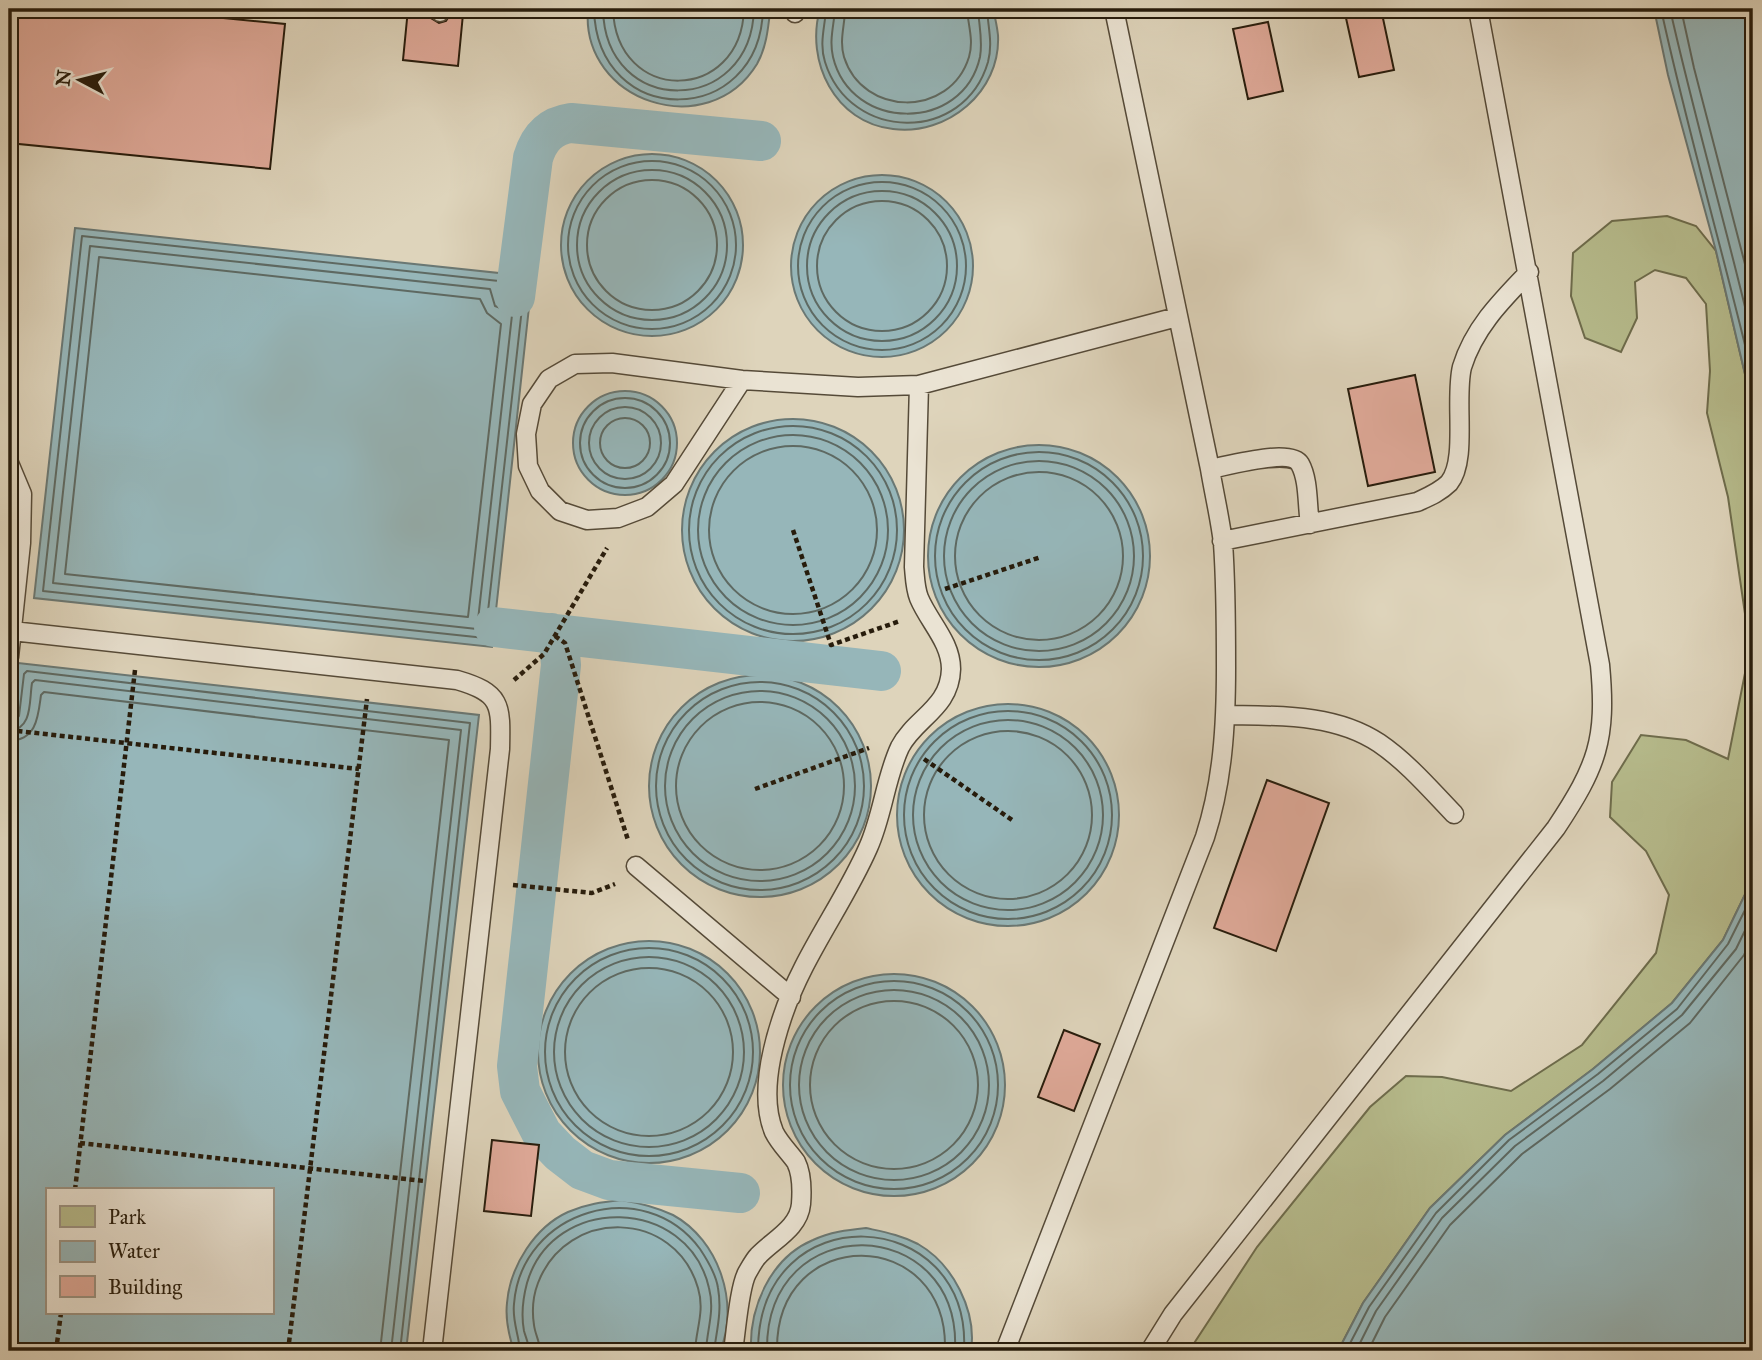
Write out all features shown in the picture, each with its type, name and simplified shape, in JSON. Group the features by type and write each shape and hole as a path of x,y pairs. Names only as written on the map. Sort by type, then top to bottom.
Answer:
{"lane":[{"path":"1005,1351 1205,837 1216,805 1226,715 1222,541 1210,469 1114,9"},
{"path":"1150,1351 1173,1314 1556,828 1583,788 1596,757 1602,726 1600,665 1478,9"},
{"path":"1222,541 1417,502 1435,494 1450,482 1457,467 1458,393 1462,369 1474,338 1492,310 1529,272"},
{"path":"743,380 674,484 648,507 625,515 587,520 560,511 540,491 528,466 526,434 532,404 549,379 575,364 612,363 743,380 858,387 919,385 1177,317"},
{"path":"733,1351 745,1276 758,1256 790,1226 801,1208 802,1184 796,1163 783,1148 774,1130 769,1105 769,1071 782,1017 869,847 891,768 902,743 934,711 946,691 951,670 948,650 918,594 914,566 919,385"},
{"path":"1210,469 1291,457 1298,461 1303,472 1310,524"},
{"path":"9,463 22,494 21,543 9,657"},
{"path":"12,631 457,680 481,687 494,697 501,719 500,749 432,1351"},
{"path":"1226,715 1293,716 1346,727 1379,743 1454,814"},
{"path":"640,870 791,997"}],"path":[{"path":"544,654 625,515"},
{"path":"793,530 831,645 926,612"},
{"path":"935,593 1041,557"},
{"path":"526,887 592,893 640,870 565,643 555,636"},
{"path":"75,1188 135,676"},
{"path":"288,1351 367,703"},
{"path":"9,730 359,769"},
{"path":"755,789 865,750"},
{"path":"916,753 1012,820"},
{"path":"80,1143 426,1181"},
{"path":"56,1351 61,1314"}],"green space":[{"path":"1667,216 1696,226 1716,251 1753,408 1753,878 1723,940 1672,1003 1593,1069 1505,1135 1430,1208 1363,1303 1338,1351 1189,1351 1257,1247 1370,1107 1406,1076 1442,1077 1511,1091 1582,1045 1656,953 1669,895 1646,851 1610,817 1612,782 1641,735 1686,740 1728,759 1750,648 1728,497 1707,413 1710,371 1706,304 1686,278 1655,270 1635,282 1637,318 1621,352 1585,338 1571,296 1573,253 1612,221"}],"water":[{"path":"588,9 770,9 770,12 760,58 735,88 709,102 680,106 651,101 625,88 604,68 591,41"},
{"path":"820,9 993,9 998,35 997,56 980,92 967,106 951,117 933,125 913,129 893,129 873,124 855,115 840,102 829,86 817,49 816,29"},
{"path":"1654,9 1753,9 1753,408 1716,251 1668,75"},
{"path":"652,154 670,155 687,161 717,180 736,210 742,227 742,263 736,280 717,310 687,329 670,335 652,336 634,335 617,329 587,310 568,280 562,263 561,245 562,227 568,210 587,180 617,161 634,155"},
{"path":"882,175 900,176 917,182 947,201 966,231 972,248 972,284 966,301 947,331 917,350 900,356 882,357 864,356 847,350 817,331 798,301 792,284 791,266 792,248 798,231 817,201 847,182 864,176"},
{"path":"75,228 508,274 507,296 530,298 492,647 34,598"},
{"path":"625,391 645,395 662,406 673,423 677,443 673,463 662,480 645,491 625,495 605,491 588,480 577,463 573,443 577,423 588,406 605,395"},
{"path":"793,419 815,421 845,432 863,444 879,460 891,478 899,498 904,530 902,552 891,582 879,600 863,616 845,628 825,636 793,641 771,639 741,628 723,616 707,600 695,582 687,562 682,530 684,508 695,478 707,460 723,444 741,432 761,424"},
{"path":"1039,445 1061,447 1091,458 1109,470 1125,486 1137,504 1145,524 1150,556 1148,578 1137,608 1125,626 1109,642 1091,654 1071,662 1039,667 1017,665 987,654 969,642 953,626 941,608 933,588 928,556 930,534 941,504 953,486 969,470 987,458 1007,450"},
{"path":"18,663 479,715 406,1351 9,1351 9,744"},
{"path":"760,675 782,677 812,688 830,700 846,716 858,734 866,754 871,786 869,808 858,838 846,856 830,872 812,884 792,892 760,897 738,895 708,884 690,872 674,856 662,838 654,818 649,786 651,764 662,734 674,716 690,700 708,688 728,680"},
{"path":"1008,704 1030,706 1060,717 1078,729 1094,745 1106,763 1114,783 1119,815 1117,837 1106,867 1094,885 1078,901 1060,913 1040,921 1008,926 986,924 956,913 938,901 922,885 910,867 902,847 897,815 899,793 910,763 922,745 938,729 956,717 976,709"},
{"path":"1753,878 1753,1351 1338,1351 1363,1303 1430,1208 1505,1135 1593,1069 1672,1003 1723,940"},
{"path":"649,941 671,943 701,954 719,966 735,982 747,1000 755,1020 760,1052 758,1074 747,1104 735,1122 719,1138 701,1150 681,1158 649,1163 627,1161 597,1150 579,1138 563,1122 551,1104 543,1084 538,1052 540,1030 551,1000 563,982 579,966 597,954 617,946"},
{"path":"894,974 916,976 946,987 964,999 980,1015 992,1033 1000,1053 1005,1085 1003,1107 992,1137 980,1155 964,1171 946,1183 926,1191 894,1196 872,1194 842,1183 824,1171 808,1155 796,1137 788,1117 783,1085 785,1063 796,1033 808,1015 824,999 842,987 862,979"},
{"path":"621,1200 673,1215 703,1240 721,1275 726,1294 726,1333 720,1351 514,1351 508,1328 507,1303 513,1275 526,1249 545,1227 568,1212 588,1205"},
{"path":"866,1228 912,1241 942,1264 952,1276 966,1305 972,1336 971,1351 751,1351 751,1335 758,1302 765,1286 785,1259 798,1248 819,1237"}],"building":[{"path":"15,9 132,9 285,24 270,169 9,143 9,75"},
{"path":"408,9 429,11 431,18 439,23 446,21 451,13 463,14 458,66 403,60"},
{"path":"1344,9 1381,9 1394,70 1359,77"},
{"path":"1268,22 1283,91 1248,99 1233,29"},
{"path":"1415,375 1435,472 1368,486 1348,389"},
{"path":"1267,780 1329,803 1276,951 1214,928"},
{"path":"1064,1030 1100,1044 1074,1111 1038,1097"},
{"path":"492,1140 539,1145 531,1216 484,1211"}],"waterway":[{"path":"515,297 533,158 542,139 551,130 571,123 761,141"},
{"path":"494,627 881,671"},
{"path":"551,633 559,642 561,665 517,1066 520,1091 542,1134 582,1170 609,1180 740,1193"}]}
